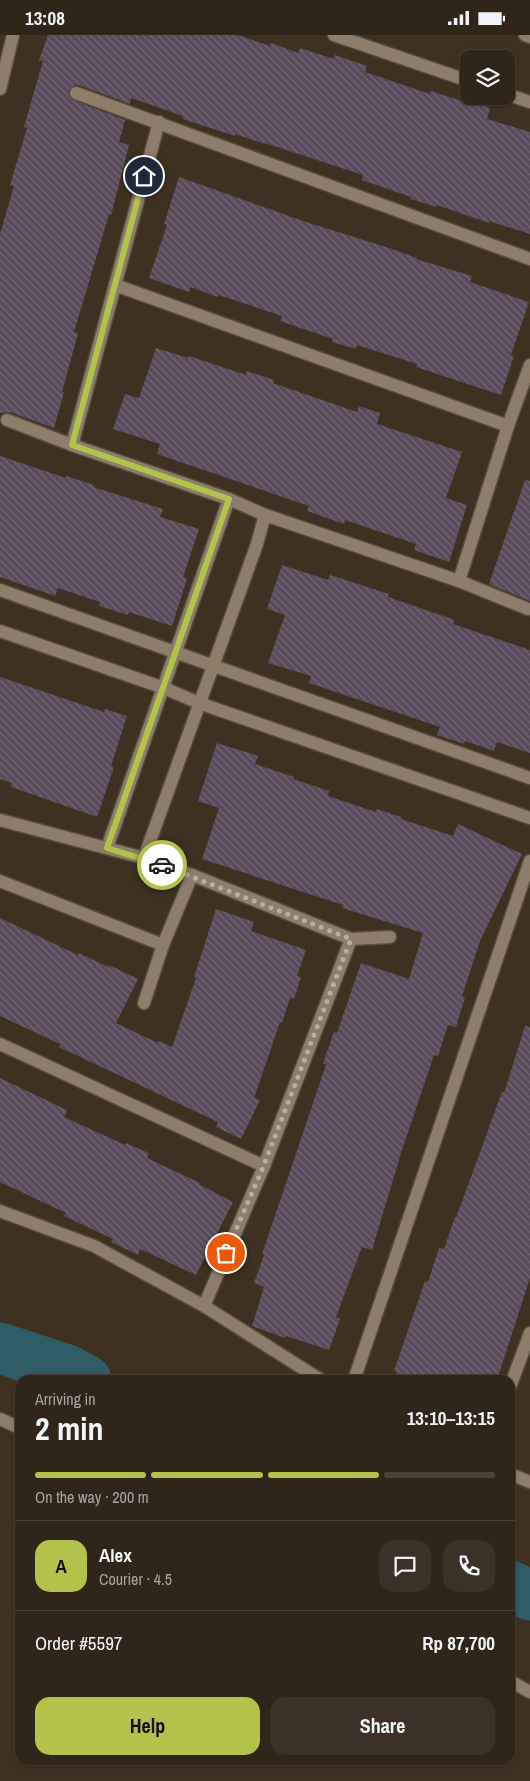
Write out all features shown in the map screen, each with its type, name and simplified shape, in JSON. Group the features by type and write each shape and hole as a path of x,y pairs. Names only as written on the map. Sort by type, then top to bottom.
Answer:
{"street":[{"path":"0,89 13,35"},
{"path":"334,35 460,78"},
{"path":"525,35 530,37"},
{"path":"76,93 530,259"},
{"path":"515,96 530,102"},
{"path":"72,445 159,122"},
{"path":"115,285 508,426"},
{"path":"459,581 508,426 530,365"},
{"path":"7,420 72,445 229,499 265,515 459,581 528,609"},
{"path":"107,848 229,499"},
{"path":"144,859 265,515"},
{"path":"0,591 530,778"},
{"path":"0,631 164,688 199,703 530,818"},
{"path":"0,820 107,848 192,875 351,939 390,937"},
{"path":"356,1375 530,861"},
{"path":"144,1003 163,945 192,875"},
{"path":"0,881 163,945"},
{"path":"204,1306 264,1165 351,939"},
{"path":"0,1044 264,1165"},
{"path":"0,1211 94,1246 204,1306 313,1375"},
{"path":"514,1375 530,1333"},
{"path":"0,1419 15,1426"},
{"path":"515,1476 530,1482"},
{"path":"515,1684 530,1691"}],"building":[{"path":"48,35 238,35 270,46 271,43 298,53 300,48 334,59 335,55 367,66 365,72 430,94 431,91 460,100 460,105 481,105 490,108 487,119 530,132 530,234 489,221 489,223 437,205 436,207 411,199 411,197 362,180 363,175 183,119 183,116 131,98 130,104 79,85 74,85 68,91 70,98 125,120 119,142 129,145 111,215 109,214 74,332 78,333 54,428 10,412 0,413 0,234 14,186 10,185 27,128 24,127 43,61 39,60"},
{"path":"179,177 303,221 472,276 470,282 529,302 511,355 514,356 501,395 416,367 417,364 357,345 356,349 332,342 333,339 280,321 282,316 219,295 218,297 190,287 189,292 149,278 167,225 164,224"},
{"path":"156,348 188,358 189,356 246,375 247,371 274,380 273,383 357,412 359,406 380,413 377,424 462,452 446,498 467,505 449,562 414,550 416,544 345,520 344,524 307,511 309,506 157,454 160,444 113,429 125,394 139,398"},
{"path":"0,456 163,509 160,517 199,529 183,577 187,579 172,626 129,612 128,615 99,606 100,602 58,588 55,596 0,577"},
{"path":"525,480 530,481 530,601 489,584"},
{"path":"282,565 328,580 330,575 389,594 388,597 455,620 453,624 530,650 530,753 497,742 494,751 465,741 464,744 437,735 440,727 309,683 311,676 268,663 285,615 267,609"},
{"path":"0,677 104,712 105,709 127,716 111,766 114,767 97,817 11,787 12,783 0,779"},
{"path":"217,743 258,756 255,764 329,791 328,796 376,812 377,809 453,836 458,824 522,854 480,941 462,996 465,997 456,1027 448,1025 438,1056 434,1055 401,1153 372,1250 362,1247 336,1317 340,1319 329,1350 286,1336 285,1338 252,1326 264,1287 254,1283 326,1065 323,1063 334,1032 337,1033 361,963 409,979 423,933 342,908 343,905 202,859 219,808 198,801"},
{"path":"216,909 254,922 251,931 306,950 297,976 301,977 294,999 290,998 282,1023 280,1022 254,1098 260,1100 241,1139 216,1127 218,1122 59,1047 60,1044 0,1016 0,918 78,955 79,953 108,967 109,965 138,979 116,1023 158,1043 159,1041 172,1047 196,978 194,977"},
{"path":"525,1026 530,1027 530,1278 499,1375 396,1375 397,1372 394,1371 425,1281 428,1282 439,1248 444,1249 502,1092 504,1093"},
{"path":"0,1078 67,1110 64,1117 125,1145 126,1143 149,1153 147,1158 200,1183 200,1185 233,1202 196,1275 140,1249 138,1255 111,1242 113,1239 64,1216 66,1213 0,1182"}],"waterway":[{"path":"0,1348 67,1370 76,1375"},
{"path":"515,1588 530,1595"}],"way so far":[{"path":"162,865 192,875 351,939 264,1165 226,1253"}],"route":[{"path":"144,176 72,445 229,499 107,848 162,865"}]}
